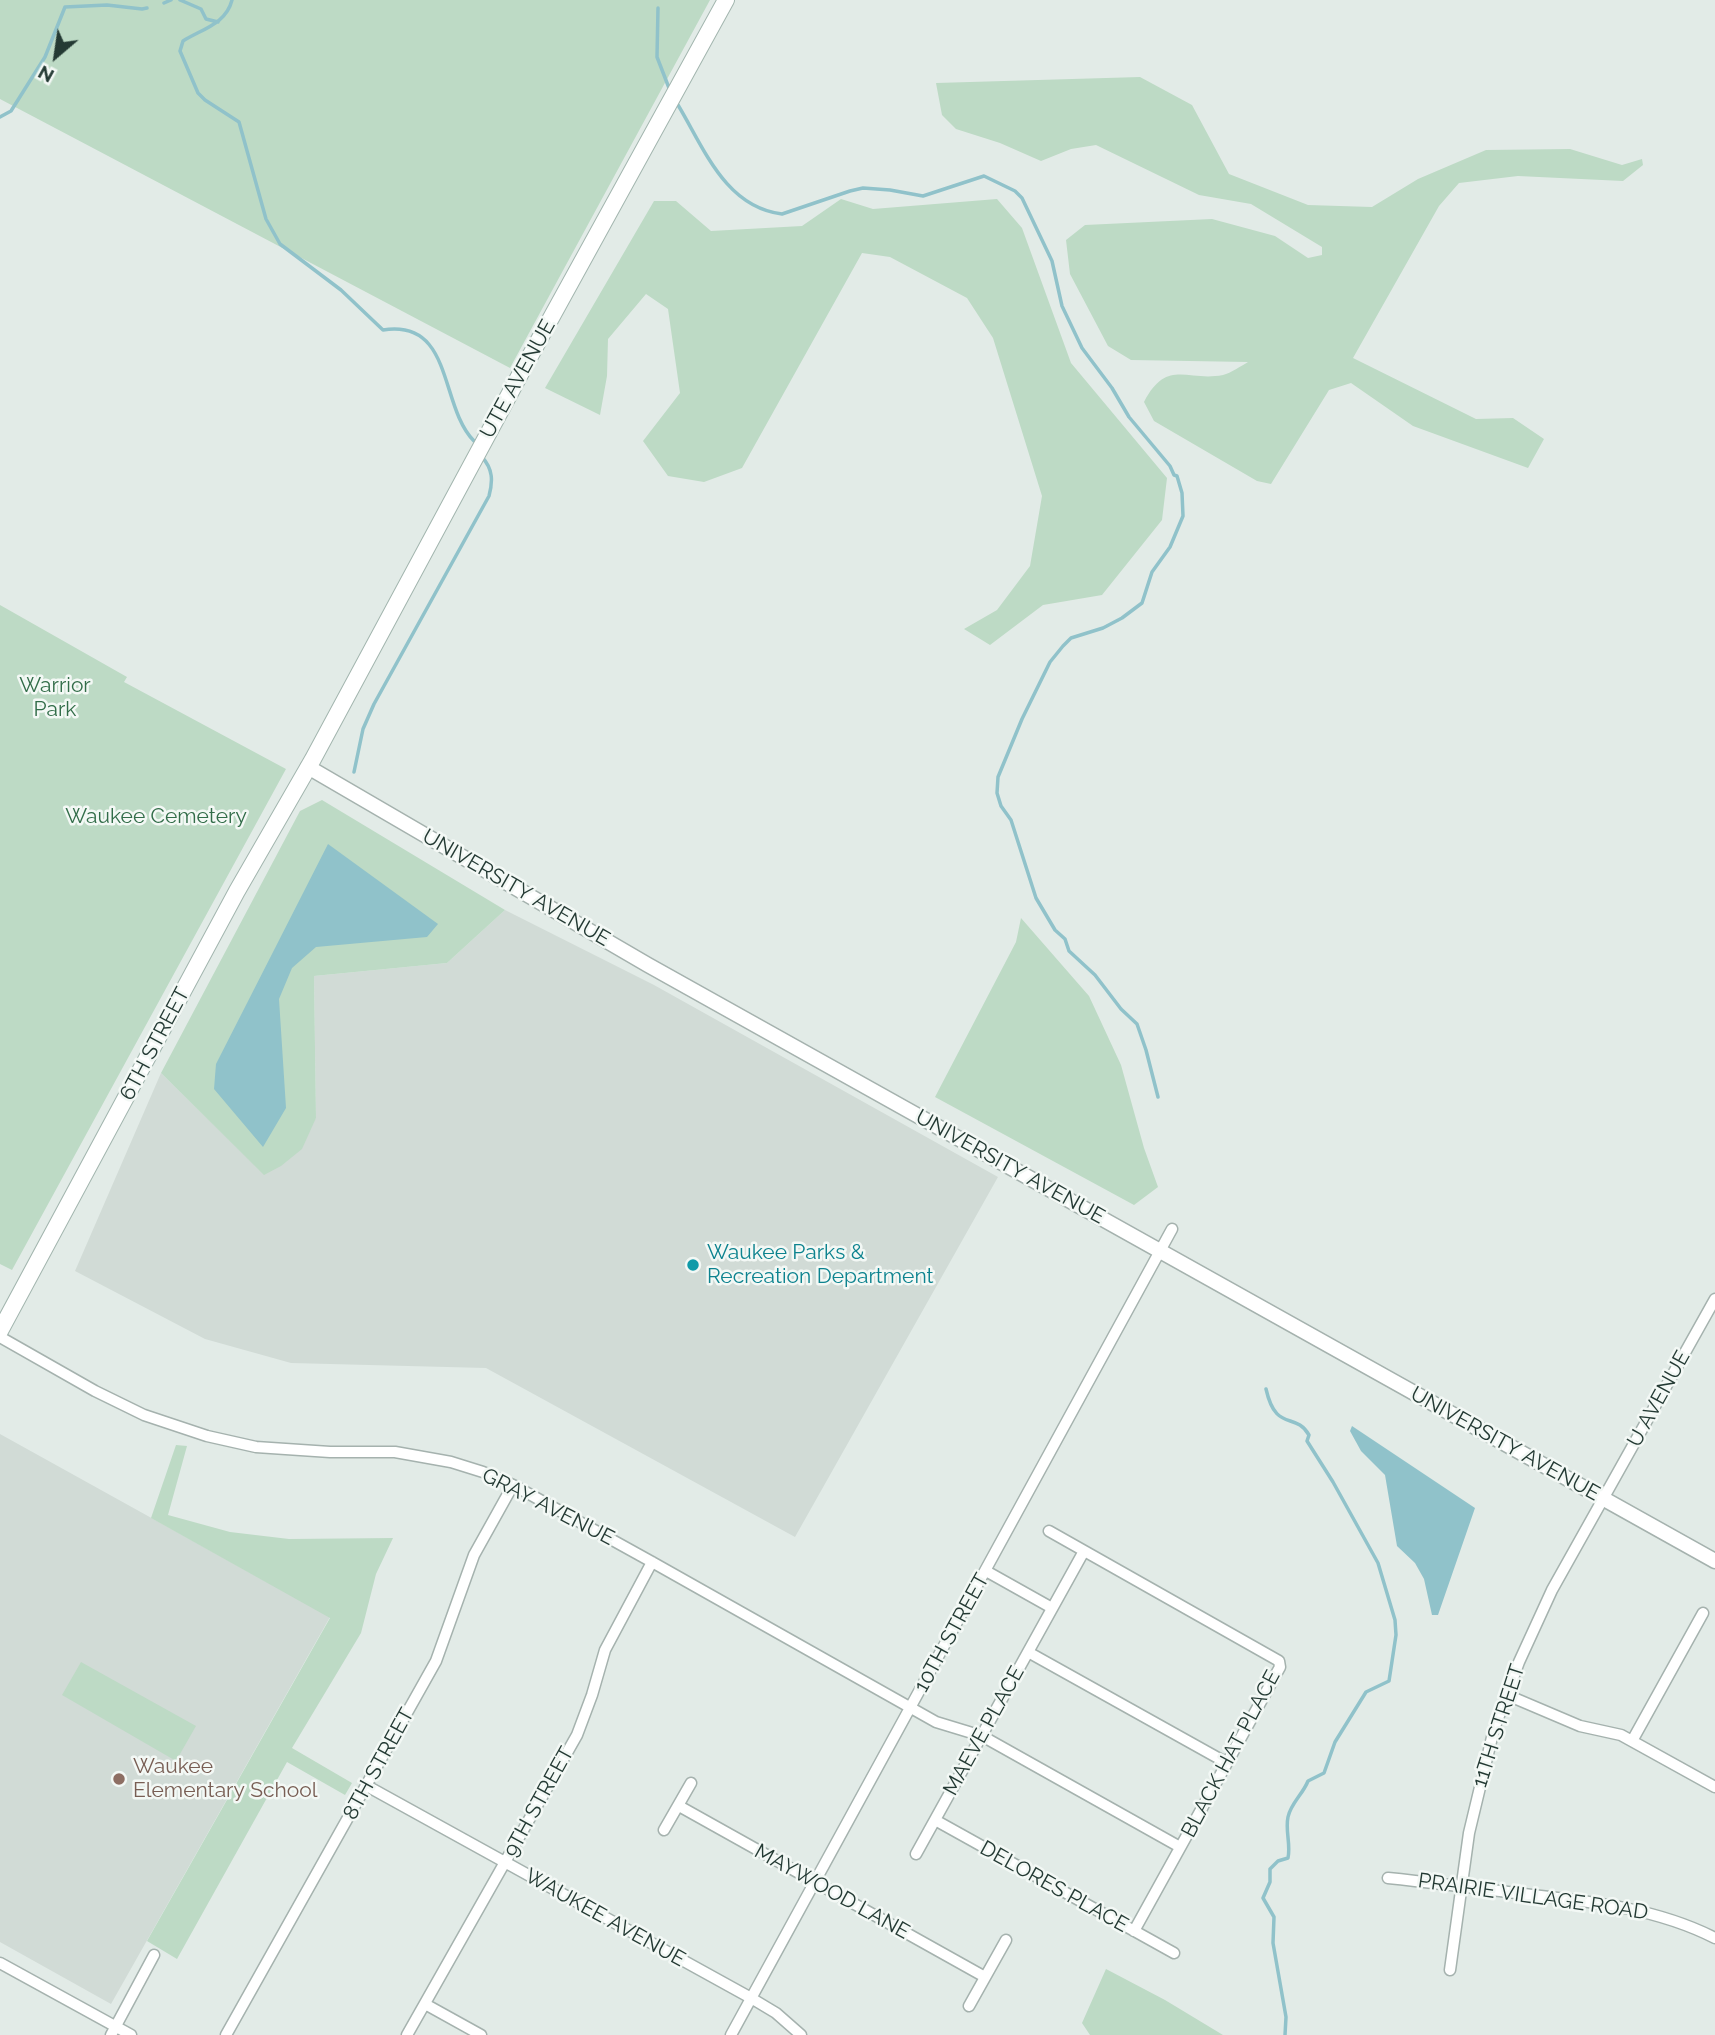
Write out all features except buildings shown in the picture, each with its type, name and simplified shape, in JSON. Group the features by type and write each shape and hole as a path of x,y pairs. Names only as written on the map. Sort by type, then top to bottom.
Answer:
{"main road":[{"name":"UTE AVENUE","path":"310,763 726,0"},
{"name":"6TH STREET","path":"0,1331 237,891 310,763"}],"street":[{"name":"UNIVERSITY AVENUE","path":"310,763 649,965 1715,1561"},
{"name":"10TH STREET","path":"731,2035 1172,1229"},
{"name":"U AVENUE","path":"1603,1499 1715,1299"},
{"name":"GRAY AVENUE","path":"0,1337 94,1391 144,1415 207,1436 256,1447 330,1452 395,1452 451,1462 483,1472 513,1485 936,1722 982,1736 1181,1847"},
{"name":"8TH STREET","path":"226,2035 436,1661 474,1555 513,1485"},
{"name":"11TH STREET","path":"1450,1970 1469,1833 1494,1729 1519,1662 1552,1590 1603,1499"},
{"name":"BLACK HAT PLACE","path":"1049,1531 1279,1661 1280,1667 1134,1931"},
{"name":"MAEVE PLACE","path":"916,1854 1084,1550"},
{"name":"9TH STREET","path":"407,2035 576,1735 592,1695 605,1650 652,1562"},
{"path":"986,1571 1052,1608"},
{"path":"1632,1741 1703,1613"},
{"path":"1028,1652 1227,1763"},
{"path":"1507,1695 1580,1726 1621,1735 1715,1787"},
{"path":"664,1830 691,1783"},
{"name":"WAUKEE AVENUE","path":"367,1786 751,1998 776,2013 801,2035"},
{"name":"MAYWOOD LANE","path":"679,1806 985,1977"},
{"name":"DELORES PLACE","path":"935,1820 1174,1953"},
{"name":"PRAIRIE VILLAGE ROAD","path":"1388,1878 1610,1904 1692,1926 1715,1938"},
{"path":"969,2006 1006,1940"},
{"path":"113,2031 154,1955"},
{"path":"0,1963 113,2031 131,2035"},
{"path":"425,2004 481,2035"}],"shaded area":[{"path":"505,910 654,985 998,1177 795,1537 486,1368 291,1363 205,1339 75,1271 161,1073 264,1174 316,1118 314,976 447,963"},
{"name":"Waukee Elementary School","path":"0,1434 330,1617 111,2004 0,1942"}],"green space":[{"path":"0,0 710,0 510,368 0,99"},
{"path":"1140,77 1192,105 1229,174 1308,205 1372,207 1418,179 1486,150 1570,149 1622,165 1642,159 1643,165 1623,181 1518,176 1459,183 1439,206 1353,358 1476,419 1513,418 1544,439 1528,468 1413,426 1351,383 1329,390 1271,484 1257,481 1154,421 1144,402 1161,380 1179,375 1223,375 1248,362 1131,360 1108,346 1070,274 1066,240 1085,225 1212,219 1275,236 1308,258 1322,255 1322,247 1251,204 1199,195 1096,145 1071,149 1041,161 1000,143 956,129 942,115 936,83"},
{"path":"841,199 873,209 997,199 1022,228 1071,363 1167,478 1162,520 1102,595 1043,605 990,645 964,629 997,610 1030,566 1042,496 993,338 967,298 890,257 862,253 742,468 704,482 668,476 643,441 680,393 668,309 646,294 608,339 607,376 600,415 545,388 654,201 676,201 711,231 802,226"},
{"name":"Waukee Cemetery","path":"0,605 127,677 124,682 286,769 12,1270 0,1264"},
{"path":"322,800 505,910 447,963 314,976 316,1118 302,1149 281,1166 264,1175 161,1073 300,811"},
{"path":"1021,918 1089,996 1121,1065 1158,1187 1134,1205 935,1097 1016,942"},
{"path":"176,1445 187,1446 168,1515 230,1532 289,1539 393,1538 376,1574 361,1633 292,1748 352,1783 345,1795 287,1762 177,1959 147,1941 330,1618 151,1518"},
{"path":"81,1662 196,1726 176,1761 62,1695"},
{"path":"1106,1969 1223,2035 1090,2035 1082,2023"}],"water":[{"path":"328,844 438,924 427,937 316,947 292,968 279,999 286,1108 263,1147 214,1089 216,1064"},
{"path":"1352,1426 1475,1508 1438,1615 1432,1615 1424,1579 1415,1563 1397,1546 1385,1475 1361,1451 1350,1431"}],"waterway":[{"path":"164,3 171,0"},
{"path":"180,0 201,9 206,19 218,22"},
{"path":"232,0 219,20 183,41 180,51 198,93 239,122 266,219 280,244 341,290 383,330 406,330 422,338 434,351 463,426 474,441"},
{"path":"0,117 11,111 45,57 65,7 107,5 147,8"},
{"path":"658,8 657,57 669,88"},
{"path":"678,105 718,173 745,200 762,209 782,214 863,188 923,196 984,176 1015,191 1022,198 1052,261 1062,306 1082,348 1112,388 1129,417 1177,476 1182,493 1183,516 1170,547 1152,572 1142,603 1103,628 1071,638 1050,662 998,777 997,793 1001,806 1011,820 1036,898 1055,930 1065,939 1069,951 1095,975 1121,1009 1137,1024 1158,1097"},
{"path":"354,772 363,729 374,704 489,496 491,475 482,457"},
{"path":"1266,1389 1270,1403 1280,1417 1298,1424 1309,1435 1307,1441 1378,1563 1395,1620 1396,1635 1389,1681 1366,1692 1335,1742 1324,1773 1308,1781 1288,1817 1288,1858 1278,1861 1270,1869 1270,1882 1263,1898 1274,1917 1273,1943 1286,2017 1285,2035"}],"place":[{"name":"Waukee Parks & Recreation Department","path":"693,1265"},
{"name":"Waukee Elementary School","path":"119,1779"}],"park label":[{"name":"Warrior Park","path":"55,698"}]}
